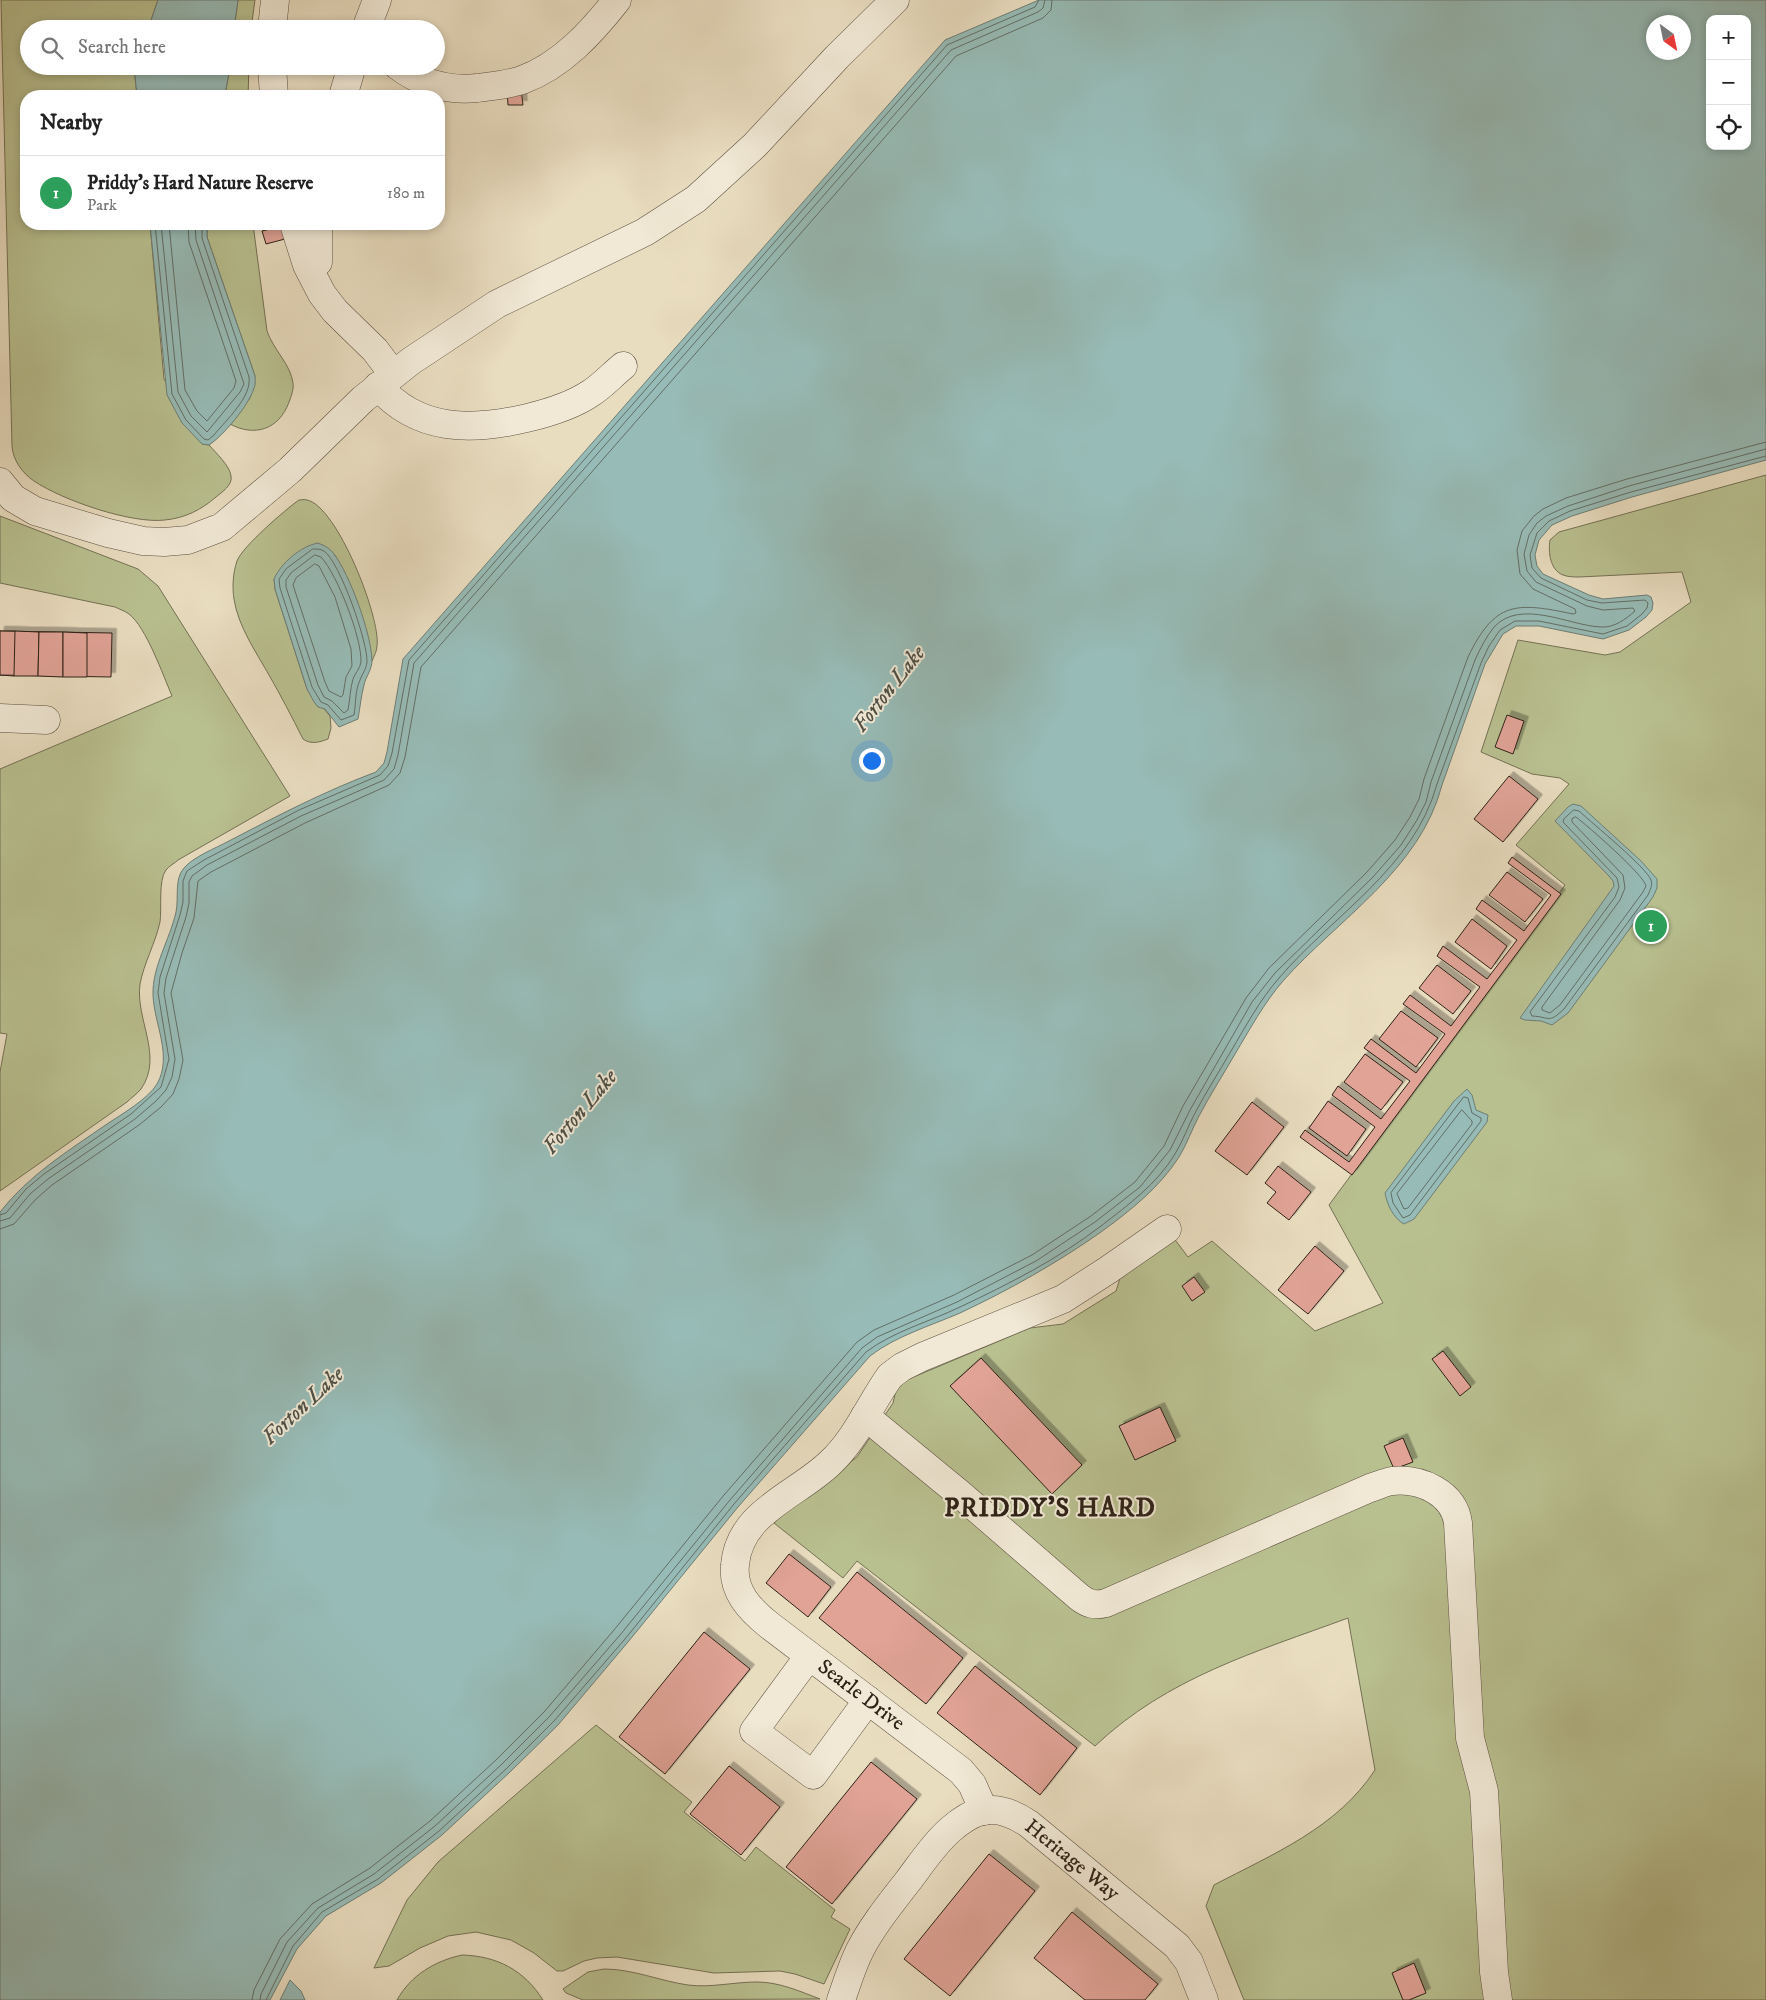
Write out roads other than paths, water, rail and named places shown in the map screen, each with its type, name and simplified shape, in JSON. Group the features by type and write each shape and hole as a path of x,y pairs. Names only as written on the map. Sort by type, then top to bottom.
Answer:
{"street":[{"path":"273,20 275,0"},
{"path":"369,20 377,0"},
{"path":"413,75 423,81 451,88 490,86 524,79 553,62 587,36 617,0"},
{"path":"0,482 21,503 43,514 143,541 164,542 196,538 222,527 290,470 350,410 386,380 497,304 645,232 696,198 755,145 878,5"},
{"path":"273,75 274,90"},
{"path":"344,90 349,75"},
{"path":"296,230 308,269 317,286 335,311 375,350 386,380 388,398 400,406 436,422 466,427 486,426 540,415 591,394 623,366"},
{"path":"308,269 318,262 318,230"},
{"path":"0,718 46,720"},
{"path":"1167,1229 1091,1282 1063,1299 902,1367 890,1376 865,1416 960,1494 1085,1602 1098,1605 1390,1481 1408,1481 1421,1484 1447,1497 1455,1508 1458,1523 1470,1738 1484,1791 1494,1972 1498,2000"},
{"name":"Searle Drive","path":"865,1416 850,1440 830,1464 768,1509 751,1525 736,1554 735,1582 744,1600 756,1614 961,1771 972,1784 984,1811"},
{"path":"809,1656 754,1731 761,1737 813,1775 868,1700"},
{"name":"Heritage Way","path":"840,2000 866,1939 917,1869 941,1838 951,1829 965,1819 984,1811 1002,1811 1012,1814 1029,1824 1177,1946 1189,1962 1204,2000"}],"water":[{"path":"158,0 238,0 235,20 151,20"},
{"name":"Forton Lake","path":"1039,0 1766,0 1766,460 1632,497 1572,516 1552,525 1539,540 1535,555 1537,566 1543,574 1589,595 1603,599 1647,595 1651,597 1653,603 1652,610 1629,630 1603,639 1539,626 1516,626 1503,634 1485,664 1431,815 1416,843 1375,892 1305,958 1276,989 1208,1100 1196,1121 1185,1147 1163,1178 1123,1216 1050,1265 960,1313 902,1337 870,1356 738,1507 558,1725 442,1835 381,1883 326,1916 297,1949 270,2000 0,2000 0,1212 23,1186 36,1175 134,1106 148,1095 157,1084 163,1062 163,1051 154,1006 153,985 158,964 176,912 178,883 181,872 193,860 205,853 283,813 338,787 376,772 384,763 387,752 403,659 945,40"},
{"path":"135,75 228,75 226,90 136,90"},
{"path":"151,230 207,230 207,237 255,376 255,386 242,411 222,434 209,445 202,444 182,423 167,395"},
{"path":"318,543 327,547 332,552 347,576 364,620 371,649 372,664 363,689 358,719 339,727 325,709 318,707 307,689 275,589 274,579 281,567 298,551"},
{"path":"1573,804 1581,806 1641,861 1657,879 1657,888 1653,897 1568,1013 1552,1025 1541,1021 1520,1018 1614,886 1613,881 1608,875 1555,821"},
{"path":"1467,1089 1472,1095 1476,1110 1488,1115 1487,1122 1414,1219 1404,1224 1391,1210 1385,1193 1454,1101"},
{"path":"290,1980 301,1991 305,2000 280,2000"}],"place":[{"name":"Priddy's Hard Nature Reserve","path":"1651,926"}],"district":[{"name":"PRIDDY'S HARD","path":"1050,1508"}]}
